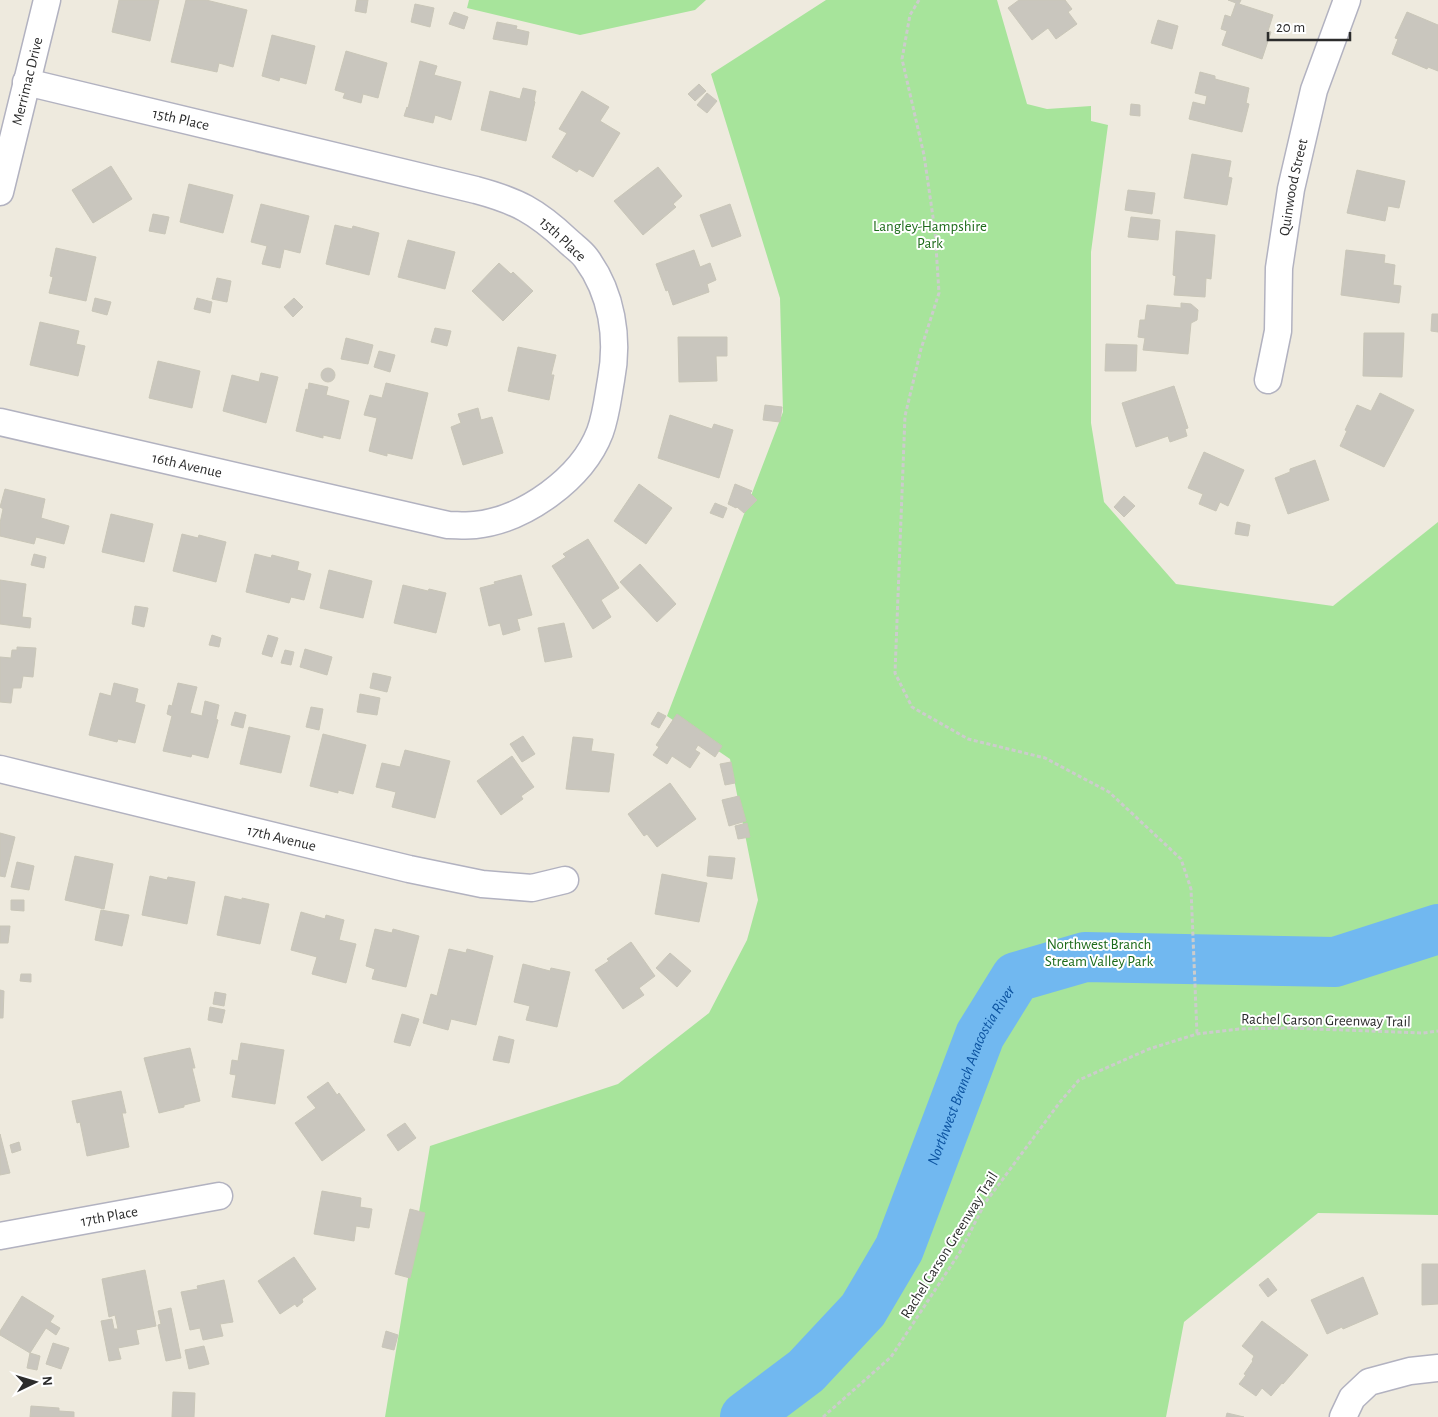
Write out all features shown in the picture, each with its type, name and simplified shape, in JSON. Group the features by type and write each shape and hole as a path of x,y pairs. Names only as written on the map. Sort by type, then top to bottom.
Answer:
{"street":[{"name":"Merrimac Drive","path":"0,192 47,0"},
{"name":"Quinwood Street","path":"1268,380 1278,331 1279,268 1291,189 1314,90 1347,0"},
{"name":"15th Place","path":"26,82 506,198 527,208 548,222 586,257 602,285 612,318 615,343 613,372 600,432 585,459 567,480 536,504 513,515 476,525 448,525 376,509"},
{"name":"16th Avenue","path":"0,422 376,509"},
{"name":"17th Avenue","path":"0,769 409,869 482,884 532,888 565,880"},
{"name":"17th Place","path":"0,1236 219,1196"},
{"path":"1343,1417 1352,1398 1369,1382 1410,1371 1438,1368"}],"path":[{"path":"919,0 910,15 902,59 924,155 935,231 939,293 921,349 905,416 895,674 912,707 968,739 1045,758 1109,792 1181,860 1191,889 1197,1034"},
{"name":"Rachel Carson Greenway Trail","path":"823,1417 891,1357 960,1252 985,1203 1060,1102 1079,1080 1149,1049 1197,1034 1239,1029 1289,1028 1423,1033 1438,1031"}],"green space":[{"path":"469,0 706,0 695,10 580,35 467,8"},
{"name":"Northwest Branch Stream Valley Park","path":"826,0 997,0 1027,104 1047,109 1091,106 1091,121 1108,125 1091,252 1091,423 1104,502 1176,584 1333,606 1438,522 1438,1215 1318,1213 1184,1322 1166,1417 385,1417 430,1146 618,1084 709,1013 747,940 758,900 730,759 667,716 783,412 780,298 711,74"}],"building":[{"path":"119,0 159,0 150,41 112,32"},
{"path":"186,0 206,0 247,10 233,67 219,63 217,72 171,62"},
{"path":"357,0 368,0 366,13 355,11"},
{"path":"1019,0 1065,0 1072,9 1068,12 1077,24 1056,39 1048,28 1032,40 1008,8"},
{"path":"1228,0 1241,0 1239,4 1273,15 1268,31 1271,32 1262,59 1222,45 1227,31 1221,29 1225,15 1231,17 1236,3"},
{"path":"415,4 434,8 430,27 411,22"},
{"path":"454,12 468,17 464,29 449,24"},
{"path":"1407,12 1438,25 1438,71 1428,67 1427,69 1392,54 1398,39 1395,38"},
{"path":"1158,20 1178,26 1172,49 1151,43"},
{"path":"497,22 517,26 516,29 529,32 527,45 493,39"},
{"path":"272,35 315,46 306,84 280,77 279,81 262,76"},
{"path":"346,51 387,63 378,98 363,94 361,103 343,98 345,93 335,90"},
{"path":"420,61 437,66 434,75 461,82 451,120 435,115 433,123 404,116 408,108"},
{"path":"1200,72 1215,76 1215,79 1249,88 1246,103 1249,104 1242,132 1189,119 1193,102 1205,105 1207,96 1195,93"},
{"path":"699,84 706,91 695,101 688,94"},
{"path":"523,88 536,91 526,141 481,130 490,91 520,99"},
{"path":"582,91 609,107 600,121 620,133 593,177 579,169 577,172 552,157 567,133 559,129"},
{"path":"707,93 717,101 707,113 697,105"},
{"path":"1131,104 1140,105 1140,116 1130,115"},
{"path":"1192,154 1231,161 1228,177 1232,178 1227,205 1184,198"},
{"path":"111,166 132,199 93,223 72,190"},
{"path":"658,167 682,196 673,204 676,207 643,235 614,201"},
{"path":"1357,170 1405,181 1399,208 1388,206 1385,221 1347,213"},
{"path":"189,184 233,195 223,233 180,222"},
{"path":"1128,190 1155,193 1152,214 1125,210"},
{"path":"261,204 309,216 300,253 284,249 280,268 262,264 267,246 251,242"},
{"path":"730,204 741,236 712,247 700,215"},
{"path":"153,214 169,217 165,234 149,231"},
{"path":"1131,217 1160,220 1158,240 1128,237"},
{"path":"335,225 352,229 353,226 379,233 369,275 326,264"},
{"path":"1176,231 1215,235 1211,279 1206,278 1205,297 1174,295 1176,276 1173,275"},
{"path":"408,240 455,252 445,289 398,277"},
{"path":"56,248 96,257 86,301 49,293 53,277 50,276"},
{"path":"694,250 700,267 710,263 716,280 707,284 709,292 673,305 656,264"},
{"path":"1346,250 1385,255 1384,263 1395,265 1393,285 1401,286 1399,303 1341,295"},
{"path":"499,263 511,274 513,272 533,291 503,321 472,291"},
{"path":"217,278 231,281 227,302 212,299"},
{"path":"95,298 111,302 107,315 92,311"},
{"path":"197,298 212,302 210,313 194,309"},
{"path":"294,298 303,307 293,317 284,307"},
{"path":"1181,303 1191,304 1198,310 1197,320 1191,323 1188,354 1143,350 1145,338 1138,337 1140,320 1145,320 1147,305 1181,308"},
{"path":"1432,314 1438,314 1438,332 1431,331"},
{"path":"40,322 79,331 76,344 85,346 78,376 30,365"},
{"path":"435,328 451,331 447,346 431,342"},
{"path":"1364,333 1404,333 1402,377 1363,376"},
{"path":"678,337 727,337 727,356 716,356 717,381 679,382"},
{"path":"346,338 373,345 368,364 341,359"},
{"path":"1106,344 1137,345 1136,371 1105,371"},
{"path":"518,347 556,355 551,375 554,375 549,400 508,391"},
{"path":"379,351 395,355 390,372 374,367"},
{"path":"158,361 200,371 192,408 149,398"},
{"path":"325,368 331,368 335,375 331,382 325,382 321,378 321,372"},
{"path":"261,373 278,377 266,423 223,411 232,375 259,382"},
{"path":"309,383 328,387 326,395 349,401 340,439 323,435 323,438 296,431"},
{"path":"386,383 428,393 412,459 387,453 387,456 369,451 377,418 364,415 370,395 382,398"},
{"path":"1174,386 1188,428 1185,429 1187,436 1170,442 1168,436 1136,447 1122,403"},
{"path":"1380,393 1414,410 1384,467 1340,446 1347,431 1345,430 1357,405 1371,411"},
{"path":"765,405 782,407 780,422 763,420"},
{"path":"478,408 481,420 492,417 503,453 463,465 451,427 461,423 458,414"},
{"path":"670,415 712,429 714,424 733,430 719,478 658,458"},
{"path":"1204,452 1244,470 1228,506 1220,502 1216,511 1199,504 1203,494 1188,488"},
{"path":"1315,460 1329,500 1288,514 1275,478 1290,472 1290,469"},
{"path":"639,484 672,508 646,544 614,521"},
{"path":"735,484 752,491 750,493 757,500 744,513 737,507 728,504"},
{"path":"5,489 45,499 41,518 69,526 64,544 36,537 34,544 0,536 3,509 0,507"},
{"path":"1124,496 1135,506 1124,517 1114,507"},
{"path":"715,503 727,508 723,518 710,513"},
{"path":"111,514 153,524 144,562 102,552"},
{"path":"1237,522 1250,525 1248,536 1235,534"},
{"path":"182,534 198,538 199,535 226,542 216,582 173,571"},
{"path":"588,539 619,588 601,600 611,617 593,629 552,566 566,557 563,554"},
{"path":"34,554 46,557 44,568 31,565"},
{"path":"255,554 271,558 272,555 299,562 297,570 311,574 304,600 291,597 289,603 246,592"},
{"path":"640,564 676,604 657,622 620,582"},
{"path":"329,570 372,581 363,618 320,608"},
{"path":"521,575 532,615 517,619 520,630 503,635 500,623 489,626 480,588"},
{"path":"0,580 26,584 22,617 31,618 30,628 0,624"},
{"path":"403,585 446,593 436,633 394,623"},
{"path":"135,606 148,608 144,627 132,624"},
{"path":"564,623 572,657 545,662 538,628"},
{"path":"212,635 221,638 219,647 209,645"},
{"path":"268,635 278,638 272,657 262,654"},
{"path":"17,647 36,648 33,677 23,676 21,688 13,688 11,703 0,702 0,657 11,658 12,650 17,650"},
{"path":"305,649 332,657 327,675 300,667"},
{"path":"285,650 294,652 291,665 281,663"},
{"path":"373,673 391,677 387,692 370,688"},
{"path":"114,683 138,689 135,702 145,705 135,743 118,739 117,742 89,735 100,693 111,696"},
{"path":"178,683 197,687 190,713 202,716 205,701 219,705 216,719 218,720 208,758 192,754 191,757 163,751 172,716 167,714 169,705 172,706"},
{"path":"360,694 380,698 377,715 357,712"},
{"path":"311,707 323,709 319,730 306,727"},
{"path":"235,712 246,715 243,728 231,725"},
{"path":"658,712 666,716 659,728 651,724"},
{"path":"677,714 722,746 715,757 698,745 695,750 700,753 690,768 672,756 667,764 653,755 659,747 656,745"},
{"path":"249,727 290,736 281,773 240,764"},
{"path":"323,734 366,745 353,794 338,790 338,793 310,786"},
{"path":"523,736 535,754 522,762 510,744"},
{"path":"573,737 593,739 591,751 614,754 609,792 566,789"},
{"path":"405,750 450,761 435,818 392,807 396,792 376,787 382,763 400,767"},
{"path":"512,756 534,787 521,796 523,799 501,815 477,781"},
{"path":"731,762 735,783 725,785 720,764"},
{"path":"670,783 696,819 657,847 647,834 644,836 628,814"},
{"path":"739,796 746,821 729,826 722,800"},
{"path":"747,823 750,837 738,839 735,826"},
{"path":"0,833 15,837 5,877 0,876"},
{"path":"75,856 113,864 104,909 65,900"},
{"path":"709,856 735,858 732,879 707,876"},
{"path":"17,862 34,866 29,890 11,887"},
{"path":"662,874 707,883 699,922 655,914"},
{"path":"150,876 167,880 168,877 195,882 187,924 142,915"},
{"path":"225,896 269,904 260,944 217,935"},
{"path":"11,900 24,900 24,911 11,910"},
{"path":"101,910 129,915 122,946 95,940"},
{"path":"301,912 325,919 326,915 344,920 339,940 356,944 346,983 312,974 317,957 291,950"},
{"path":"0,926 10,926 8,943 0,943"},
{"path":"375,929 392,933 393,929 419,936 406,987 372,979 375,969 366,966"},
{"path":"631,942 655,976 639,988 644,995 623,1009 595,970"},
{"path":"449,949 466,953 467,949 493,956 476,1025 451,1019 448,1030 423,1023 431,994 437,996"},
{"path":"670,953 691,971 677,987 656,968"},
{"path":"523,964 550,971 551,968 570,972 557,1027 526,1020 530,1006 514,1002"},
{"path":"21,974 31,974 31,982 20,981"},
{"path":"0,990 4,991 3,1018 0,1018"},
{"path":"215,992 226,994 224,1006 213,1004"},
{"path":"210,1007 225,1010 222,1023 208,1020"},
{"path":"402,1014 419,1019 410,1046 394,1042"},
{"path":"499,1036 514,1040 509,1063 493,1060"},
{"path":"241,1043 284,1050 275,1104 232,1097 236,1075 230,1074 232,1060 238,1061"},
{"path":"190,1048 195,1068 192,1068 200,1101 159,1113 144,1058"},
{"path":"328,1082 337,1095 339,1093 365,1130 322,1161 295,1123 316,1108 307,1097"},
{"path":"121,1091 126,1113 122,1113 129,1147 87,1156 80,1122 77,1123 72,1101"},
{"path":"405,1123 416,1138 398,1151 387,1135"},
{"path":"0,1134 10,1173 0,1175"},
{"path":"19,1142 21,1150 12,1153 10,1145"},
{"path":"322,1191 361,1198 360,1207 372,1209 369,1228 356,1226 354,1241 314,1234"},
{"path":"410,1209 425,1213 410,1278 395,1274"},
{"path":"294,1257 316,1289 302,1299 303,1302 297,1307 295,1304 280,1314 258,1281"},
{"path":"1422,1264 1438,1264 1438,1304 1422,1305"},
{"path":"145,1270 156,1326 136,1330 139,1344 118,1348 121,1359 109,1361 101,1321 112,1319 114,1329 118,1329 115,1315 109,1317 102,1279"},
{"path":"1363,1277 1378,1314 1327,1334 1311,1300"},
{"path":"1268,1278 1277,1290 1268,1297 1259,1285"},
{"path":"224,1280 233,1322 220,1324 223,1336 203,1340 200,1328 190,1330 181,1292 198,1289 197,1286"},
{"path":"22,1296 54,1316 50,1322 60,1328 56,1335 46,1328 30,1353 0,1335 0,1331"},
{"path":"171,1308 181,1358 166,1361 158,1325 161,1324 158,1311"},
{"path":"1262,1321 1308,1355 1271,1396 1262,1388 1256,1396 1239,1384 1246,1375 1244,1374 1253,1361 1254,1356 1242,1346"},
{"path":"386,1331 398,1335 394,1350 382,1347"},
{"path":"53,1343 69,1348 61,1369 46,1364"},
{"path":"204,1346 209,1364 189,1369 185,1350"},
{"path":"30,1353 40,1356 37,1370 27,1368"},
{"path":"173,1392 195,1393 194,1417 172,1417"},
{"path":"31,1406 59,1408 59,1411 74,1412 74,1417 30,1417"},
{"path":"1227,1413 1244,1417 1226,1417"}],"waterway":[{"name":"Northwest Branch Anacostia River","path":"745,1417 806,1371 863,1310 899,1249 980,1035 1016,977 1085,957 1335,962 1438,929"}],"park label":[{"name":"Langley-Hampshire Park","path":"930,234"}]}
